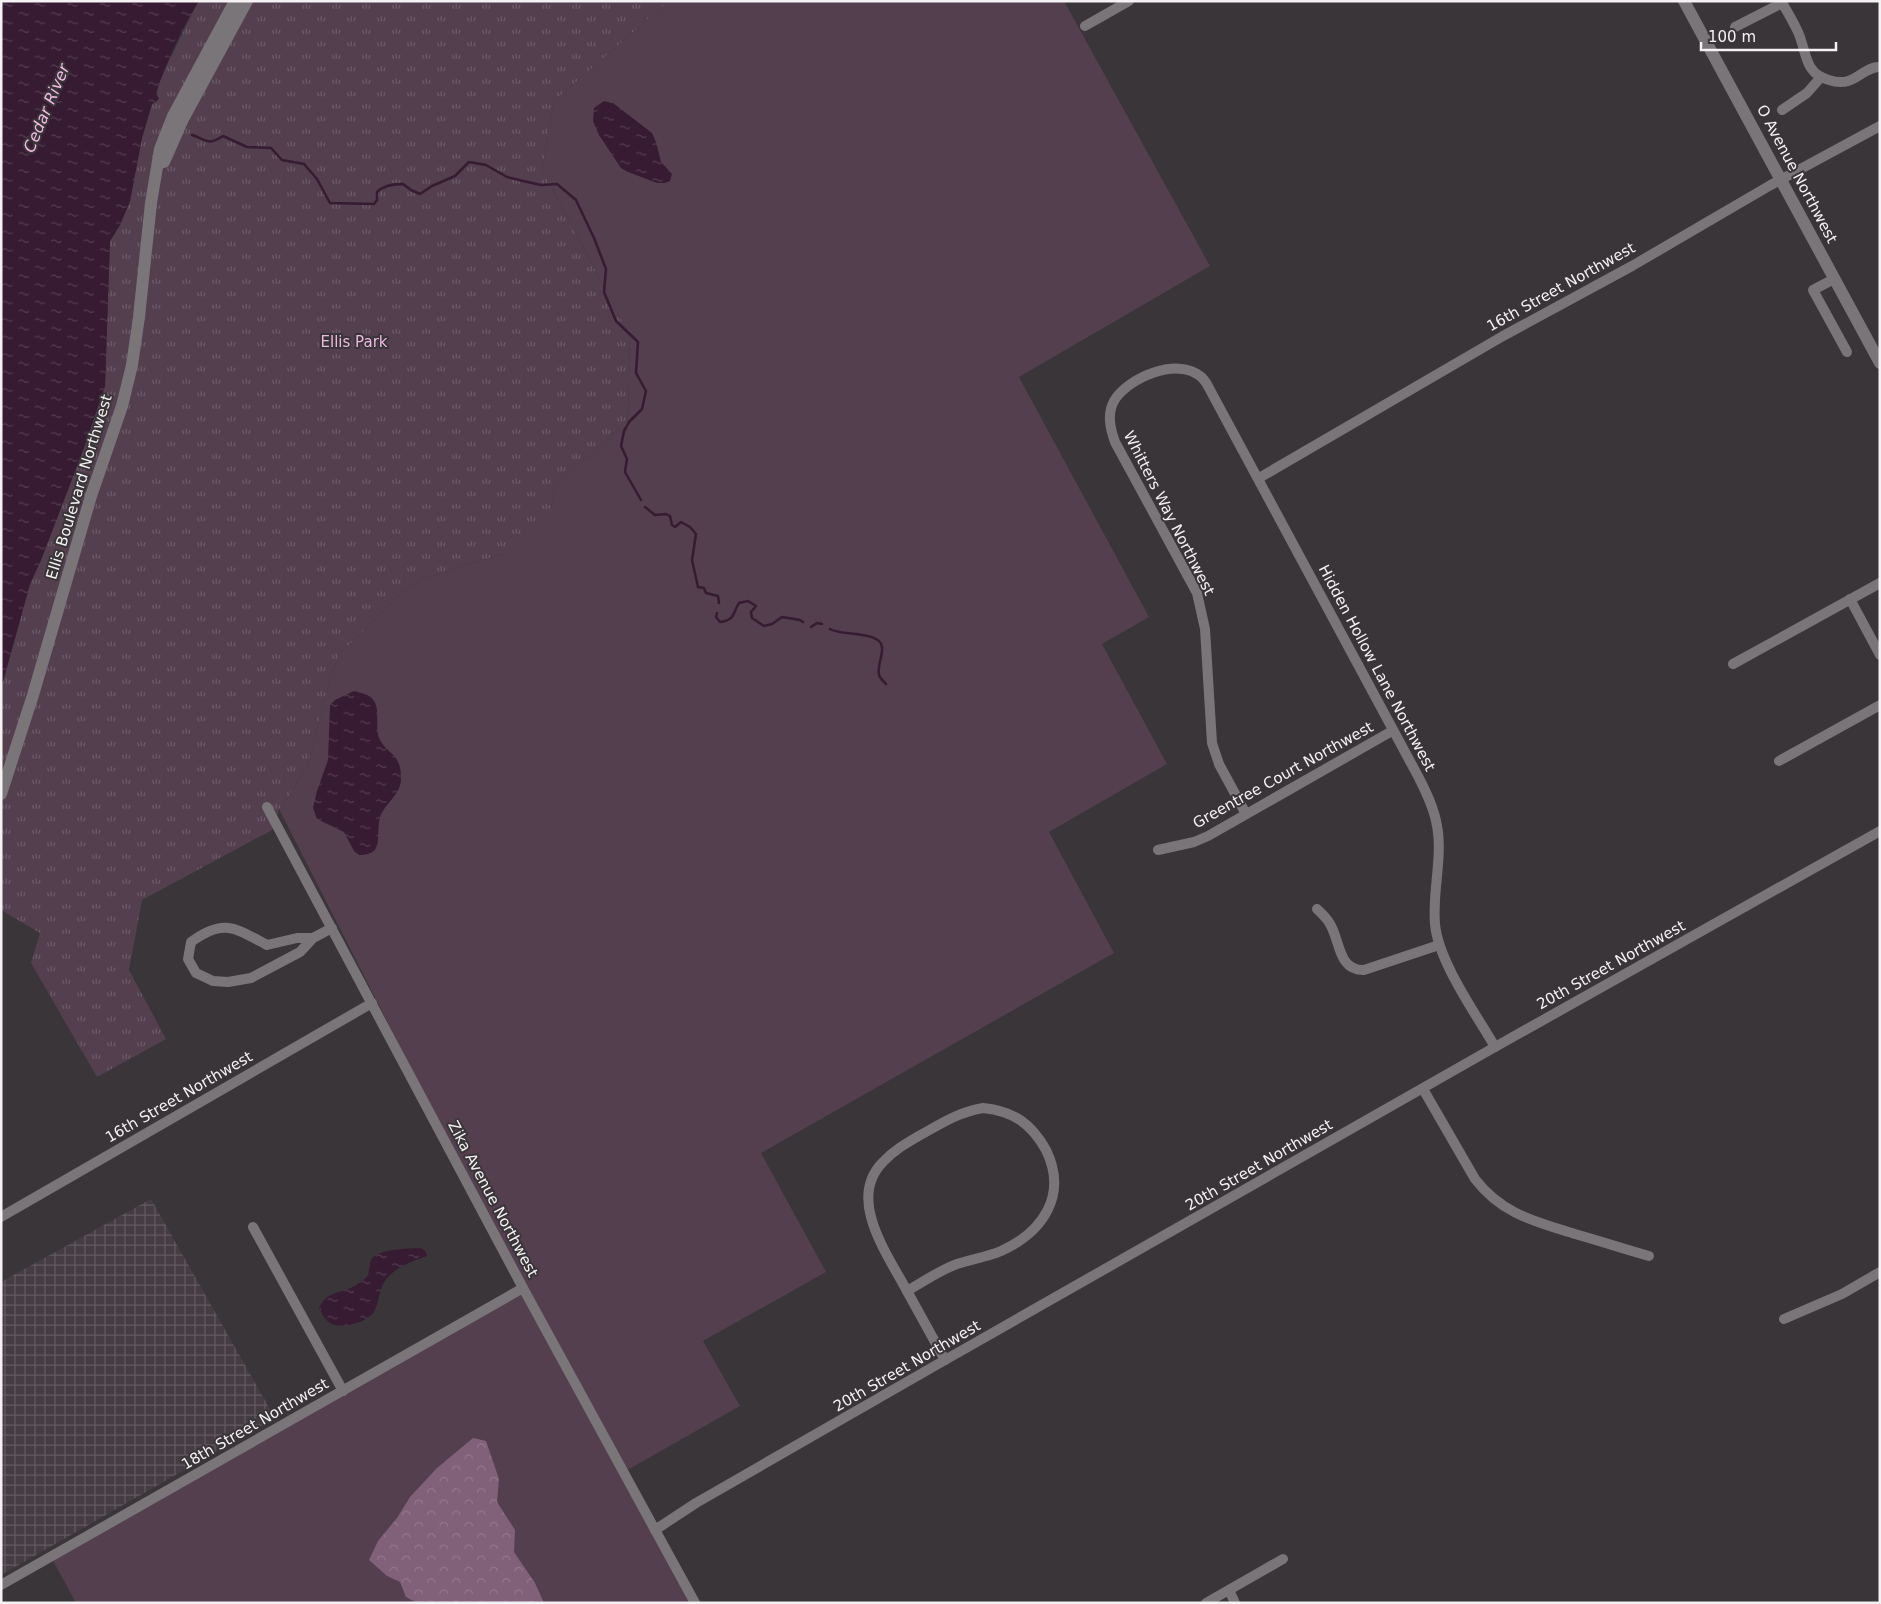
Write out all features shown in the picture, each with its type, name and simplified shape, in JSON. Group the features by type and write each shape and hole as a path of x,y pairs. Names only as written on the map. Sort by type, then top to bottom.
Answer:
{"street":[{"name":"Ellis Boulevard Northwest","path":"1,794 33,695 91,496 126,390 140,317 160,149 168,128 235,1"},
{"name":"Ellis Boulevard Northwest","path":"155,182 182,121 247,1"},
{"path":"1085,26 1129,1"},
{"name":"O Avenue Northwest","path":"1684,1 1880,363"},
{"path":"1735,27 1782,2 1798,32 1806,61 1814,73 1820,77 1837,82 1849,81 1874,67 1880,68"},
{"path":"1782,110 1807,93 1820,77"},
{"name":"16th Street Northwest","path":"1258,478 1503,336 1632,266 1782,179 1880,126"},
{"path":"1834,279 1814,290 1847,352"},
{"name":"Hidden Hollow Lane Northwest","path":"1140,379 1159,370 1185,369 1200,375 1210,388 1426,793 1437,822 1439,844 1435,924 1439,946 1446,962 1495,1047"},
{"name":"Whitters Way Northwest","path":"1140,379 1120,392 1114,401 1111,410 1110,429 1115,442 1197,593 1205,629 1212,743 1219,764 1246,814"},
{"path":"1733,664 1880,583"},
{"path":"1850,599 1880,655"},
{"path":"1779,761 1880,705"},
{"name":"Greentree Court Northwest","path":"1158,850 1194,842 1392,731"},
{"name":"Zika Avenue Northwest","path":"268,807 523,1288 695,1603"},
{"name":"20th Street Northwest","path":"655,1530 696,1504 945,1360 1495,1047 1880,831"},
{"path":"1317,909 1330,923 1342,958 1352,968 1358,970 1364,970 1439,946"},
{"path":"313,938 297,938 267,945 236,928 222,927 205,932 191,942 188,959 196,973 212,981 228,982 251,978 300,952 313,938 332,928"},
{"name":"16th Street Northwest","path":"1,1217 372,1003"},
{"path":"1423,1089 1475,1179 1502,1206 1527,1219 1649,1256"},
{"path":"907,1291 956,1264 1001,1250 1029,1234 1044,1218 1051,1205 1054,1173 1041,1142 1022,1120 998,1109 983,1108 957,1114 902,1146 882,1163 875,1172 870,1186 869,1214 874,1228 907,1291 945,1360"},
{"path":"253,1227 343,1391"},
{"path":"1784,1319 1842,1294 1880,1272"},
{"name":"18th Street Northwest","path":"1,1585 523,1288"},
{"path":"1206,1603 1283,1559"},
{"path":"1228,1590 1236,1603"}],"shaded area":[{"path":"151,1199 275,1418 1,1575 1,1282"}],"green space":[{"name":"Ellis Park","path":"199,1 669,1 554,101 542,169 630,336 628,419 555,487 551,508 543,525 525,541 506,553 422,579 402,592 340,654 331,674 313,746 305,769 279,809 272,830 142,900 129,970 166,1039 97,1077 31,963 40,933 1,910 1,689 30,584 84,448 105,386 110,241 120,225 130,201 142,138 152,104 157,102 160,80"},
{"path":"669,1 1064,1 1210,266 1019,377 1149,617 1102,644 1167,764 1049,832 1114,953 761,1153 826,1272 703,1341 740,1406 624,1472 695,1603 76,1603 51,1557 523,1288 279,809 305,769 313,746 331,674 340,654 402,592 422,579 506,553 551,508 555,487 628,419 630,336 542,169 554,101"},
{"path":"473,1438 486,1441 499,1479 497,1502 515,1530 514,1552 535,1583 544,1603 417,1603 406,1597 400,1582 387,1576 369,1560 378,1541 397,1518 410,1497 437,1468"}],"water":[{"name":"Cedar River","path":"1,1 199,1 180,34 160,81 156,93 159,99 152,104 142,138 130,201 120,225 110,241 105,386 84,448 30,584 1,689"},
{"path":"604,101 613,103 652,133 661,162 672,174 670,181 657,183 621,168 599,135 593,121 594,108"},
{"path":"354,691 368,695 376,704 379,738 399,763 401,777 399,788 380,817 378,841 375,850 361,855 354,851 344,832 317,819 313,808 328,760 330,705 335,700"},
{"path":"421,1248 426,1252 427,1256 401,1267 387,1278 382,1287 375,1310 367,1318 355,1324 341,1326 330,1323 325,1318 319,1308 326,1298 335,1293 350,1289 368,1276 370,1262 375,1256 386,1251"}],"waterway":[{"path":"192,135 211,141 223,136 247,147 271,148 282,160 304,164 317,179 330,203 374,204 377,200 377,192 386,186 396,184 403,184 420,194 432,186 455,176 469,162 486,165 507,177 541,185 557,184 576,200 594,238 606,269 604,292 616,321 638,342 636,373 646,391 642,409 629,422 624,431 621,446 627,459 625,472 641,500"},
{"path":"645,507 655,515 666,514 670,516 672,525 675,527 681,522 690,527 696,534 692,560 698,587 704,588 706,593 718,596 719,603"},
{"path":"717,613 716,617 720,622 728,620 733,616 739,603 748,601 756,606 751,612 752,618 764,626 772,624 782,617 803,622"},
{"path":"811,627 817,623 822,624"},
{"path":"830,629 843,633 868,636 880,642 882,650 879,675 886,684"}]}
